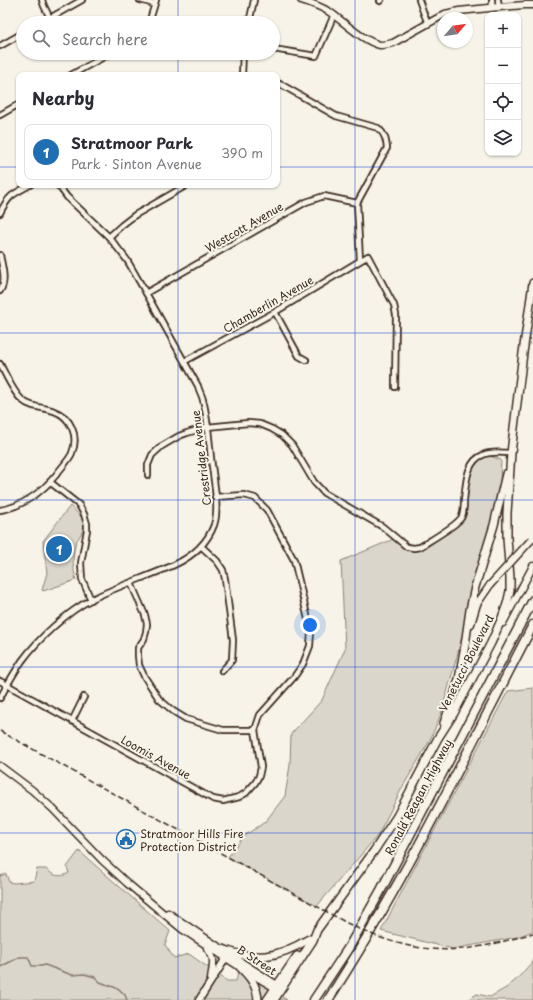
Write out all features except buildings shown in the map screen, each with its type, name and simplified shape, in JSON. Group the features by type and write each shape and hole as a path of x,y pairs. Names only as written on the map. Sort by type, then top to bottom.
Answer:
{"highway":[{"name":"Ronald Reagan Highway","path":"314,1000 349,946 380,892 533,600"},
{"name":"Ronald Reagan Highway","path":"328,1000 367,938 411,859 533,625"}],"main road":[{"path":"302,0 321,7 369,40 381,45 393,43 445,14 496,5 533,5"},
{"name":"Venetucci Boulevard","path":"278,987 309,939 374,851 397,816 438,738 454,713 491,643 502,618 510,591 507,513 511,453 533,283"},
{"name":"Venetucci Boulevard","path":"438,738 455,690 462,664 475,587 494,525 511,453"},
{"path":"465,645 477,604 490,585 532,538"},
{"path":"491,643 533,566"},
{"name":"B Street","path":"0,766 32,790 52,808 102,860 182,929 240,967 278,987"},
{"name":"B Street","path":"144,897 278,987"},
{"name":"Venetucci Boulevard","path":"278,987 313,940 317,930"},
{"path":"220,948 244,955 265,956 290,950 309,939"},
{"path":"205,945 211,953 214,961 210,982"},
{"path":"199,1000 226,958"},
{"path":"240,967 253,981 258,1000"},
{"path":"267,1000 278,987"},
{"path":"274,1000 278,987"}],"street":[{"path":"42,0 49,16"},
{"path":"54,16 82,0"},
{"path":"140,0 155,2 151,16"},
{"path":"251,16 254,0"},
{"path":"418,0 428,23"},
{"path":"492,0 496,5"},
{"path":"280,50 316,56 334,15"},
{"path":"0,46 16,37"},
{"path":"76,72 98,60"},
{"path":"242,72 243,60"},
{"path":"280,84 336,116 378,128 383,133 387,148 357,203 360,260"},
{"path":"0,115 16,106"},
{"path":"0,213 5,202 12,195 25,188"},
{"name":"Crestridge Avenue","path":"0,698 22,661 57,624 91,600 180,563 201,546 211,532 214,524 216,508 208,427 203,400 198,386 127,260 109,237 67,197 60,188"},
{"name":"Crestridge Avenue","path":"63,188 67,197"},
{"path":"109,237 135,215 183,188"},
{"name":"Westcott Avenue","path":"146,293 306,202 324,196 357,203"},
{"path":"0,255 3,275 2,288 0,291"},
{"name":"Chamberlin Avenue","path":"185,361 275,312 368,256 394,305 396,315 395,387"},
{"path":"275,312 299,356 306,360"},
{"path":"0,364 15,391 22,400 30,405 54,411 65,417 72,428 75,439 72,454 50,482 31,498 20,504 0,510"},
{"path":"148,475 148,465 152,455 162,446 179,436 208,427 248,423 260,424 282,435 292,445 314,482 324,493 383,527 407,547 414,548 420,547 461,518 467,479 473,462 477,458 484,454 511,453"},
{"path":"50,482 79,505 84,514 87,530 81,563 82,579 91,600"},
{"path":"131,583 145,615 147,624 144,639 138,648 139,665 144,676 159,699 173,711 186,718 223,730 255,730 260,715 294,677 303,664 310,646 311,632 294,560 267,510 255,498 244,495 215,497"},
{"path":"201,546 217,561 223,570 225,579 233,640 232,660 222,671"},
{"name":"Loomis Avenue","path":"0,681 213,799 223,801 239,797 246,793 259,776 261,767 255,730"},
{"path":"72,721 84,697"}],"shaded area":[{"path":"484,454 501,460 499,503 441,714 430,740 402,788 378,835 317,906 228,857 244,836 265,822 285,796 290,765 291,734 322,700 345,649 341,561 396,538 407,547 420,547 454,524 463,512 469,470"},
{"path":"70,506 82,518 84,525 76,542 73,554 76,580 43,591 47,573 43,541"},
{"path":"533,688 533,931 517,937 453,949 381,931 508,691"},
{"path":"79,851 170,931 165,945 174,958 189,954 227,981 236,981 239,970 287,1000 0,1000 0,876 6,874 9,882 14,883 34,881 37,869 46,869 57,876 66,875 69,873 67,867"},
{"path":"533,958 533,1000 467,1000 477,994 490,997 506,988 517,979 532,962"}],"waterway":[{"path":"0,967 20,957 28,957 32,966 45,965 72,975 84,974 95,977 100,982 119,989 125,995 127,1000"}],"railway":[{"path":"0,731 347,923 377,936 422,948 454,949 487,945 533,933"}],"place":[{"name":"Stratmoor Park","path":"59,549"},
{"name":"Stratmoor Hills Fire Protection District","path":"126,839"}]}
